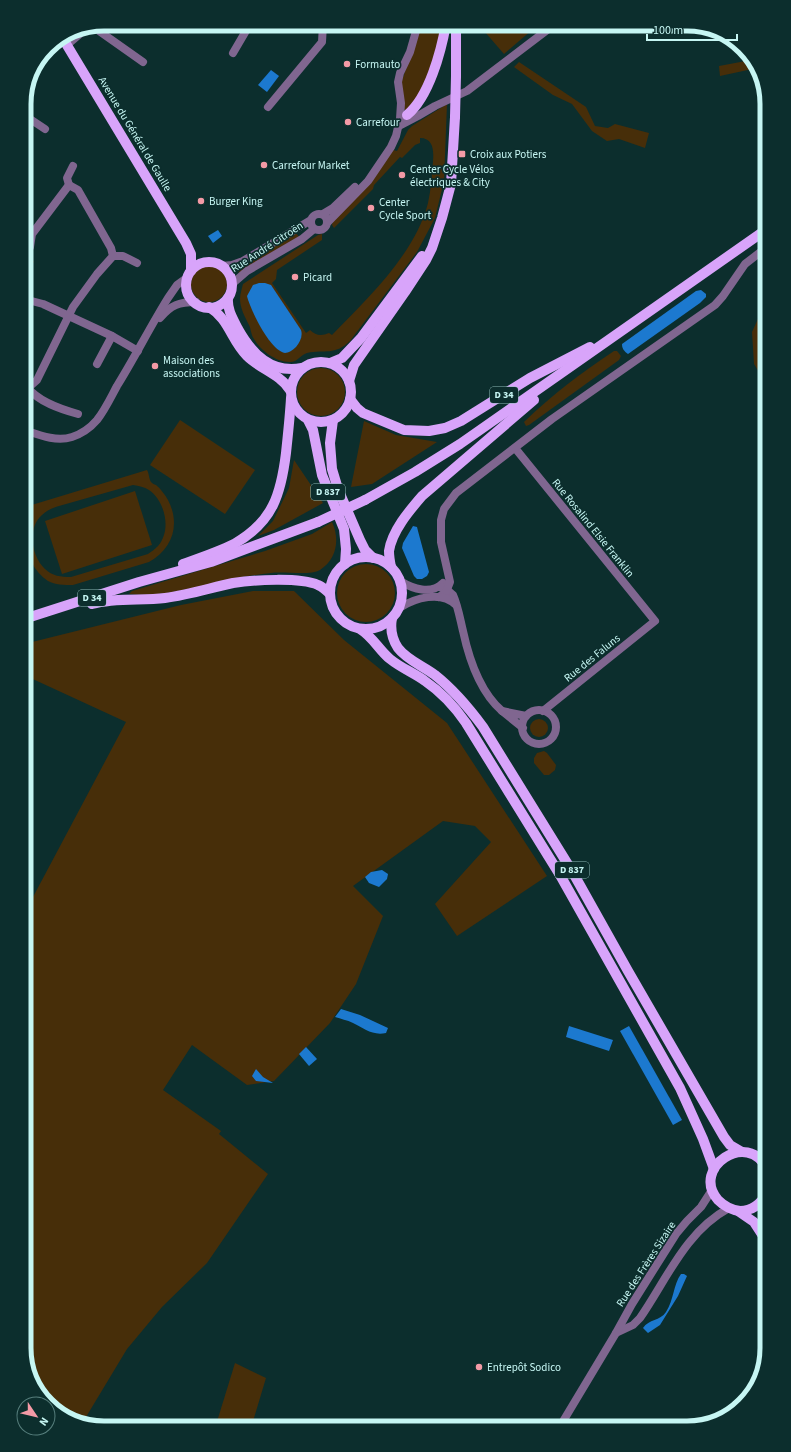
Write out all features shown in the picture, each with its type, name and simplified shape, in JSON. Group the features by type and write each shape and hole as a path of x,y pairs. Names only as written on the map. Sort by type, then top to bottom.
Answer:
{"main road":[{"path":"402,120 413,110 432,75 445,31"},
{"path":"349,380 354,365 362,352 426,260 432,248 442,218 451,184 455,117 456,31"},
{"name":"Avenue du Général de Gaulle","path":"65,42 186,243 191,254 190,274"},
{"path":"228,298 220,305 209,307 202,306 196,302 188,291 190,274 200,264 206,262 217,263 222,266 229,274 232,284 232,289 228,298 228,308 233,320 254,353 271,364 278,368 287,370 302,368 315,362 330,363 342,358 361,338 437,234"},
{"name":"D 34","path":"31,617 139,582 211,562 318,522 366,500 460,444 760,234"},
{"name":"Avenue du Général de Gaulle","path":"186,243 206,262"},
{"path":"209,307 224,319 238,345 246,355 260,367 282,380 297,411 308,420 321,423 333,420 344,411 350,399 351,386 349,380 341,370 330,363"},
{"path":"391,567 389,556 392,540 408,512 422,496 518,412 617,338 638,325 653,309"},
{"name":"D 34","path":"350,399 363,413 404,430 425,431 446,428 461,421 530,378 588,348 630,320 653,309"},
{"path":"139,582 179,565 222,550 254,530 265,518 274,504 282,484 289,427 290,394 294,378 302,368"},
{"name":"D 837","path":"308,420 314,430 322,475 344,529 346,549 345,564"},
{"name":"D 837","path":"333,420 330,454 333,475 360,540 365,550 373,558"},
{"path":"359,558 373,558 381,560 391,567 400,581 402,594 399,608 392,618 377,628 360,629 350,626 340,618 333,607 330,594 335,576 345,564 359,558"},
{"path":"45,613 80,608 106,601 154,599 178,596 242,582 288,580 309,582 322,586 330,594"},
{"name":"D 837","path":"392,618 391,632 395,643 401,652 428,670 450,688 468,706 483,728 572,871 724,1137 730,1145 742,1152"},
{"name":"D 837","path":"360,629 369,635 390,659 424,681 442,695 466,723 560,875 680,1088 703,1139 714,1169"},
{"path":"760,1159 756,1156 742,1152 735,1152 723,1158 714,1169 712,1175 712,1190 721,1204 734,1209 754,1222 760,1231"},
{"path":"734,1209 752,1208 760,1203"}],"street":[{"path":"99,31 143,62"},
{"path":"233,53 246,31"},
{"path":"268,107 322,42 322,31"},
{"path":"378,166 337,204 323,214 315,214 311,220 314,229 322,230 364,186 378,166 391,147 402,120 398,82 400,73 410,52 416,31"},
{"path":"402,120 418,116 467,91 546,31"},
{"path":"402,120 418,116"},
{"path":"31,120 45,129"},
{"path":"69,186 67,178 73,166"},
{"path":"31,240 32,234 69,186"},
{"path":"69,186 78,190 110,248 112,256"},
{"path":"323,214 328,222"},
{"name":"Rue André Citroën","path":"222,266 232,265 243,261 311,220"},
{"name":"Rue André Citroën","path":"232,284 247,271 289,247 314,229"},
{"path":"439,597 448,590 450,582 440,532 441,520 444,509 456,493 552,419 714,304 723,296 745,264 760,252"},
{"path":"112,256 123,256 137,263"},
{"path":"31,385 37,380 68,315 85,290 112,256"},
{"path":"31,432 49,438 72,437 82,432 97,419 168,298 177,286 190,274"},
{"path":"31,301 43,304 68,315 112,336 138,351"},
{"path":"147,336 167,310 180,302 196,302"},
{"path":"97,364 112,336"},
{"path":"31,393 45,401 78,414"},
{"name":"Rue Rosalind Elsie Franklin","path":"515,448 655,621"},
{"path":"400,581 408,586 425,590 433,589 439,587 445,580 448,569"},
{"path":"439,587 448,590 453,595 466,646 475,670 486,691 497,707 522,728"},
{"path":"399,608 414,599 439,597 450,600 456,606"},
{"name":"Rue des Faluns","path":"543,711 655,621"},
{"path":"543,711 550,715 556,725 554,735 549,741 540,744 530,742 524,734 522,728 524,720 526,716 533,712 543,711"},
{"path":"502,712 526,716"},
{"name":"Rue des Frères Sizaire","path":"563,1421 632,1304 676,1234 701,1208 712,1190"},
{"name":"Rue des Frères Sizaire","path":"616,1333 632,1325 644,1312 676,1260 690,1241 718,1215 734,1209"},
{"path":"632,1304 644,1312"}],"shaded area":[{"path":"419,31 441,31 434,61 416,100 406,111 404,109 401,83"},
{"path":"484,31 531,31 504,54"},
{"path":"746,61 751,69 720,76 719,66"},
{"path":"519,62 586,107 595,126 608,128 615,124 649,133 645,148 619,139 607,141 592,131 572,104 553,95 514,67"},
{"path":"447,104 444,181 435,218 417,252 350,341 344,346 330,351 307,353 292,362 279,360 269,355 260,347 253,337 243,312 240,299 243,284 318,235 322,234 322,240 277,270 276,279 272,283 306,333 310,330 321,335 329,333 332,335 388,275 401,258 422,222 428,203 431,182 433,149 430,142 420,138 420,143 415,145 402,158 400,157 374,185 373,189 334,228 332,225 333,220 393,150 397,151 408,130"},
{"path":"296,233 300,238 239,273 236,267"},
{"path":"212,266 222,271 226,277 226,291 222,297 216,301 206,302 196,297 192,291 191,281 196,271 202,267"},
{"path":"760,314 760,374 754,364 752,332"},
{"path":"614,351 617,351 621,356 619,360 526,426 524,422 546,402"},
{"path":"321,368 330,370 338,375 343,383 345,392 343,401 338,409 330,414 321,416 312,414 304,409 299,401 297,392 299,383 304,375 312,370"},
{"path":"180,420 255,470 225,514 150,465"},
{"path":"364,421 396,435 437,442 372,484 351,487"},
{"path":"294,460 323,503 274,530 258,536 273,521 289,488"},
{"path":"147,470 151,482 160,488 172,509 174,527 169,543 157,557 149,562 73,585 48,581 39,573 32,562 31,505","holes":["133,485 143,487 155,495 159,501 163,508 166,524 165,532 158,546 148,554 71,577 57,576 45,569 40,563 34,550 34,527 37,521 48,510"]},
{"path":"135,491 152,545 62,574 45,521"},
{"path":"332,522 336,535 335,548 330,560 316,572 264,574 248,576 190,589 150,595 129,594 132,591 265,551 312,534"},
{"path":"360,564 372,564 387,572 395,587 395,599 387,614 372,622 360,622 345,614 337,599 337,587 345,572"},
{"path":"253,591 294,591 344,640 447,723 547,876 457,936 435,904 491,842 475,826 443,821 353,886 383,916 356,984 330,1023 274,1081 247,1085 192,1045 163,1090 221,1131 219,1134 268,1174 207,1263 162,1307 127,1349 85,1419 63,1409 56,1403 56,1396 49,1396 41,1385 35,1372 31,1353 31,897 33,897 126,722 31,678 31,642 181,605"},
{"path":"535,719 543,719 548,724 546,735 543,737 535,737 530,732 530,724"},
{"path":"544,751 556,765 555,770 549,775 544,775 534,763 534,758 537,753"},
{"path":"235,1363 266,1378 253,1421 217,1421"}],"water":[{"path":"271,70 279,76 267,92 258,85"},
{"path":"218,230 222,236 213,243 208,236"},
{"path":"259,283 271,285 302,332 299,343 289,352 285,353 279,351 273,345 267,338 252,310 247,296 253,285"},
{"path":"701,290 706,294 706,297 700,303 628,354 624,351 622,344 696,291"},
{"path":"413,526 417,527 429,572 427,576 422,579 417,579 414,576 402,548 403,543"},
{"path":"382,870 388,874 387,879 379,887 369,883 365,877 371,872"},
{"path":"341,1009 360,1015 388,1028 386,1033 381,1034 372,1032 351,1022 335,1017"},
{"path":"569,1026 613,1040 609,1051 566,1037"},
{"path":"629,1026 682,1120 673,1125 620,1031"},
{"path":"306,1047 317,1059 309,1066 299,1054"},
{"path":"256,1069 263,1077 273,1083 256,1081 252,1076"},
{"path":"681,1274 687,1276 678,1296 660,1325 648,1333 643,1328 648,1323 664,1315 671,1303 676,1283"}],"place":[{"name":"Formauto","path":"347,64"},
{"name":"Carrefour","path":"348,122"},
{"name":"Croix aux Potiers","path":"462,154"},
{"name":"Carrefour Market","path":"264,165"},
{"name":"Center Cycle Vélos électriques & City","path":"402,175"},
{"name":"Burger King","path":"201,201"},
{"name":"Center Cycle Sport","path":"371,208"},
{"name":"Picard","path":"295,277"},
{"name":"Maison des associations","path":"155,366"},
{"name":"Entrepôt Sodico","path":"479,1367"}]}
